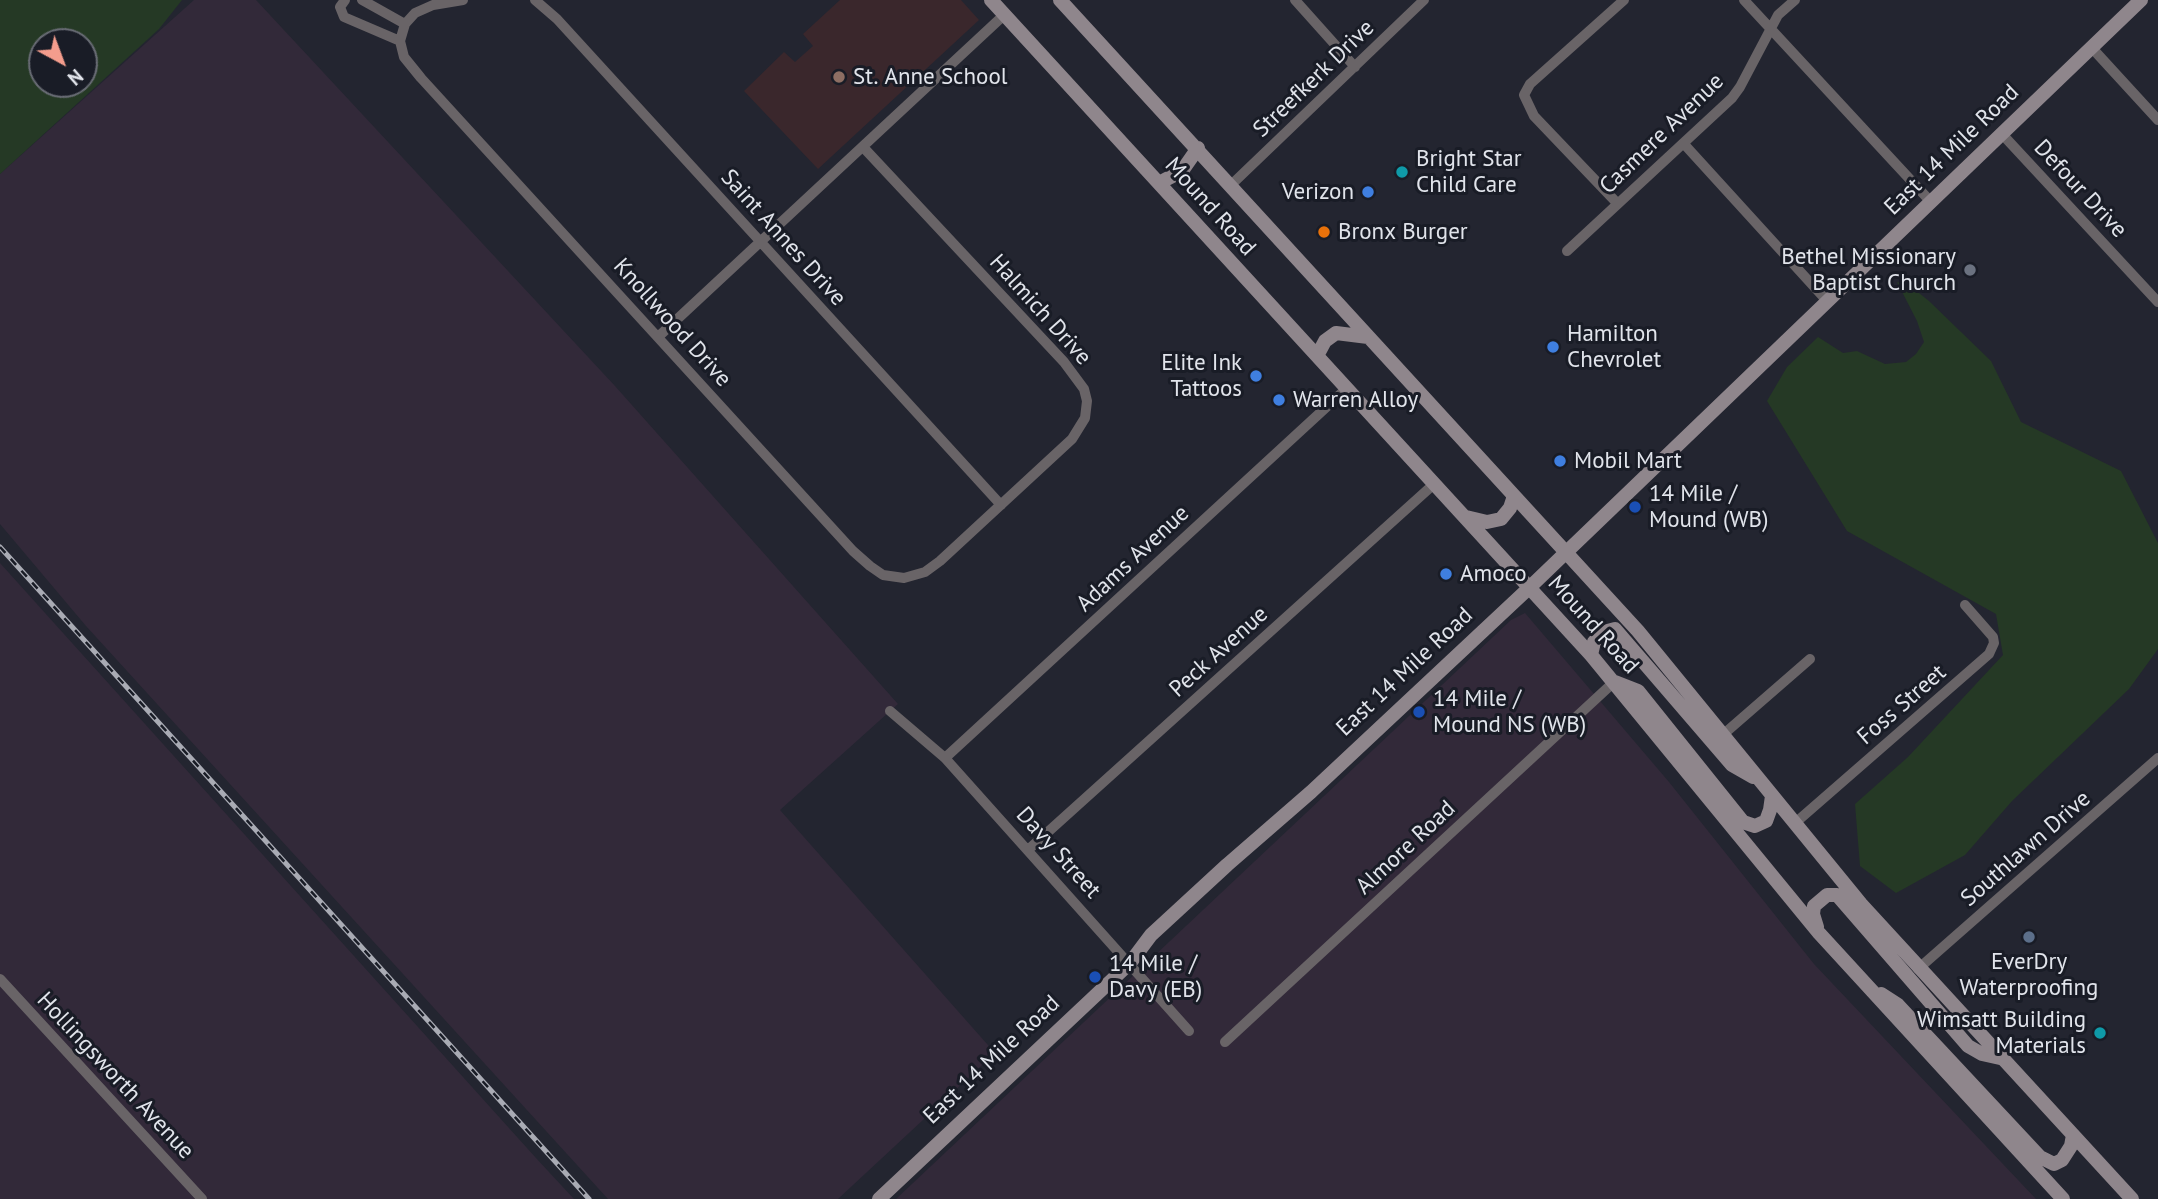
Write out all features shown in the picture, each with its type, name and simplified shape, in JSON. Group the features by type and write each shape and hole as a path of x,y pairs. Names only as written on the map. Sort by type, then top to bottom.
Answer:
{"main road":[{"name":"Mound Road","path":"990,0 1591,655 1819,933 2063,1199"},
{"name":"Mound Road","path":"1060,0 1638,631 1719,739 1759,780 1918,968 2132,1199"},
{"name":"East 14 Mile Road","path":"878,1199 1130,963 1158,929 1311,792 1529,587 2141,0"},
{"path":"1159,183 1182,170 1198,148"},
{"path":"1317,356 1325,341 1336,334 1368,337"},
{"path":"1464,517 1487,522 1501,519 1510,508 1514,496"},
{"path":"1591,655 1594,642 1604,632 1615,629 1719,739"},
{"path":"1614,682 1638,691 1743,822 1755,826 1766,821 1772,796"},
{"path":"1819,933 1813,914 1814,906 1827,895 1837,895 1968,1046 1982,1054 2002,1059"},
{"path":"1865,984 1898,1004 2040,1157 2054,1164 2062,1160 2068,1154 2073,1135"}],"street":[{"path":"345,0 340,7 344,17 400,41 405,24 415,13 423,8 463,0"},
{"path":"362,0 405,24"},
{"name":"Saint Annes Drive","path":"535,0 556,19 1001,505"},
{"path":"1295,0 1355,67"},
{"name":"Streefkerk Drive","path":"1230,187 1424,0"},
{"path":"1617,203 1534,116 1524,95 1530,84 1624,0"},
{"path":"1744,0 1931,202"},
{"name":"Casmere Avenue","path":"1567,251 1725,106 1740,87 1778,15 1795,0"},
{"path":"659,337 1004,15"},
{"name":"Knollwood Drive","path":"400,41 408,64 853,551 870,566 883,575 904,578 925,572 1001,505"},
{"path":"2092,48 2158,120"},
{"name":"Defour Drive","path":"2002,134 2158,302"},
{"path":"1684,144 1827,302"},
{"name":"Halmich Drive","path":"863,147 1064,362 1084,389 1087,410 1081,428 1001,505"},
{"name":"Adams Avenue","path":"946,758 1346,389"},
{"name":"Peck Avenue","path":"1029,849 1434,484"},
{"name":"Foss Street","path":"1794,824 1993,649 1993,637 1965,605"},
{"path":"1719,739 1810,659"},
{"name":"Almore Road","path":"1225,1042 1614,682"},
{"name":"Davy Street","path":"890,711 946,758 1189,1031"},
{"name":"Southlawn Drive","path":"1918,968 2158,758"},
{"name":"Hollingsworth Avenue","path":"0,979 202,1199"}],"shaded area":[{"path":"194,0 256,0 615,386 898,704 780,810 995,1053 838,1199 608,1199 86,626 0,524 0,174 85,98 98,98 98,86"},
{"name":"St. Anne School","path":"840,0 961,0 979,20 818,169 744,91 784,52 795,62 813,46 803,34"},
{"path":"0,563 536,1158 574,1199 0,1199"},
{"path":"1525,613 1669,782 1814,964 2036,1199 896,1199 1511,620"}],"green space":[{"path":"0,0 182,0 159,29 98,85 98,28 28,28 28,98 83,98 0,174"},
{"path":"1897,282 1909,285 1929,301 1991,361 2021,422 2121,471 2158,543 2158,649 2129,689 2012,801 1965,855 1896,893 1860,866 1855,804 1908,757 2003,655 1996,614 1847,531 1767,401 1787,367 1818,337 1843,353 1857,351 1885,364 1906,362 1916,354 1924,342 1917,321"}],"railway":[{"path":"0,547 589,1199"}],"place":[{"name":"St. Anne School","path":"839,77"},
{"name":"Bright Star Child Care","path":"1402,172"},
{"name":"Verizon","path":"1368,192"},
{"name":"Bronx Burger","path":"1324,232"},
{"name":"Bethel Missionary Baptist Church","path":"1970,270"},
{"name":"Hamilton Chevrolet","path":"1553,347"},
{"name":"Elite Ink Tattoos","path":"1256,376"},
{"name":"Warren Alloy","path":"1279,400"},
{"name":"Mobil Mart","path":"1560,461"},
{"name":"14 Mile / Mound (WB)","path":"1635,507"},
{"name":"Amoco","path":"1446,574"},
{"name":"14 Mile / Mound NS (WB)","path":"1419,712"},
{"name":"EverDry Waterproofing","path":"2029,937"},
{"name":"14 Mile / Davy (EB)","path":"1095,977"},
{"name":"Wimsatt Building Materials","path":"2100,1033"}]}
